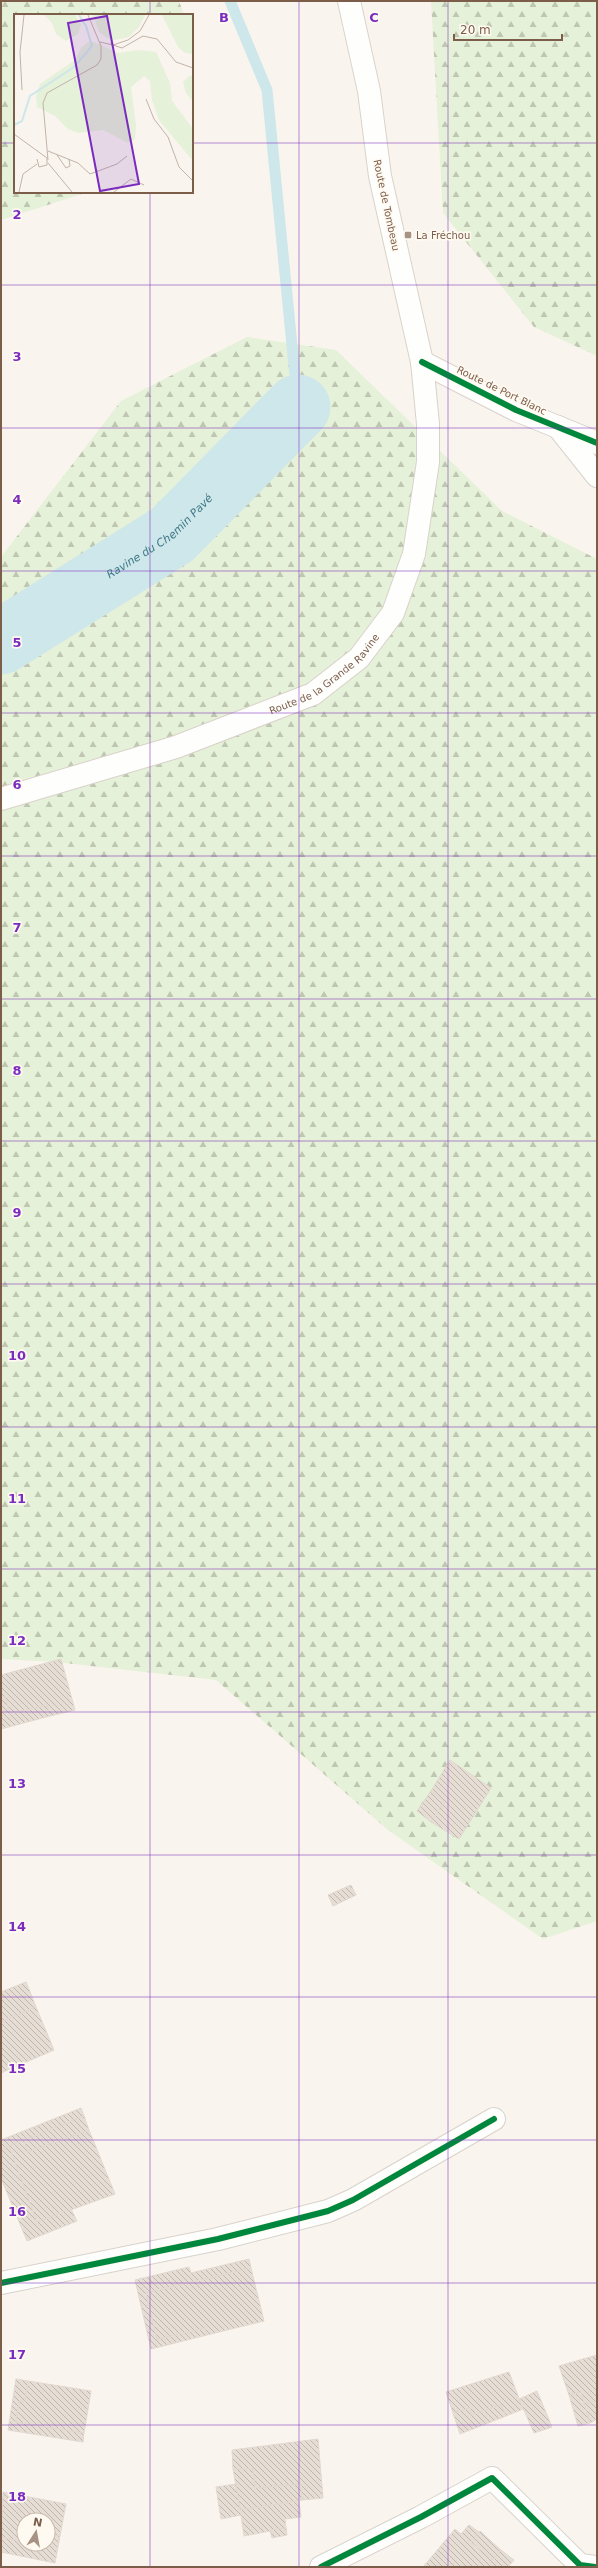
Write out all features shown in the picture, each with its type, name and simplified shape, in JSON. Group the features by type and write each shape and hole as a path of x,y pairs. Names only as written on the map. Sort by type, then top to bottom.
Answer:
{"street":[{"name":"Route de Tombeau","path":"348,1 369,91 380,176 422,362"},
{"name":"Route de Port Blanc","path":"422,362 516,410 597,443"},
{"name":"Route de la Grande Ravine","path":"1,799 176,747 313,694 359,658 393,613 414,554 428,462 428,424 422,362"},
{"path":"558,427 597,476"},
{"path":"1,2283 218,2239 328,2211 353,2200 494,2119"},
{"path":"321,2567 422,2517 492,2478 580,2565 594,2567"}],"green space":[{"path":"1,1 179,1 184,14 14,14 14,193 85,193 1,220"},
{"path":"431,1 597,1 597,356 534,327 443,213"},
{"path":"247,337 336,350 502,511 597,559 597,1921 543,1939 388,1830 216,1680 56,1662 1,1659 1,557 121,401"}],"building":[{"path":"61,1659 75,1710 50,1716 47,1705 10,1714 5,1697 1,1698 1,1675"},
{"path":"5,1697 10,1714 47,1705 50,1716 1,1729 1,1698"},
{"path":"450,1760 491,1788 459,1839 431,1822 444,1801 431,1791"},
{"path":"431,1791 444,1801 431,1822 417,1811"},
{"path":"351,1885 356,1895 333,1906 328,1895"},
{"path":"26,1982 36,2007 1,2022 1,1992"},
{"path":"36,2007 54,2050 1,2073 1,2022"},
{"path":"81,2108 84,2116 1,2150 1,2140"},
{"path":"84,2116 89,2130 28,2152 24,2140"},
{"path":"89,2130 115,2194 37,2222 9,2146 24,2140 28,2152"},
{"path":"9,2146 37,2222 71,2209 77,2221 27,2241 1,2178 1,2150"},
{"path":"249,2259 251,2268 146,2293 157,2339 205,2328 207,2335 151,2349 135,2280 189,2267 191,2273"},
{"path":"251,2268 264,2321 207,2335 205,2328 157,2339 146,2293"},
{"path":"597,2355 597,2401 584,2403 581,2392 569,2395 559,2366"},
{"path":"509,2372 523,2409 506,2416 501,2405 471,2415 470,2408 453,2413 446,2392"},
{"path":"16,2379 28,2381 25,2402 19,2401 16,2422 84,2433 83,2442 8,2430"},
{"path":"28,2381 91,2391 84,2433 16,2422 19,2401 25,2402"},
{"path":"537,2391 552,2427 534,2433 519,2399"},
{"path":"581,2392 590,2423 578,2426 569,2395"},
{"path":"597,2401 597,2419 590,2423 584,2403"},
{"path":"501,2405 506,2416 460,2434 453,2413 470,2408 471,2415"},
{"path":"318,2439 323,2498 302,2500 301,2484 255,2488 253,2469 233,2469 232,2450"},
{"path":"233,2469 253,2469 255,2488 301,2484 302,2500 240,2510"},
{"path":"236,2484 240,2510 299,2501 301,2517 285,2519 286,2528 244,2536 241,2515 221,2519 216,2487"},
{"path":"3,2492 66,2504 60,2536 56,2535 56,2512 16,2512 16,2540 1,2537"},
{"path":"469,2525 479,2532 471,2542 493,2560 501,2550 514,2560 508,2567 423,2567 455,2529 461,2534"},
{"path":"286,2528 287,2535 272,2538 270,2530"},
{"path":"480,2531 501,2550 493,2560 471,2542"},
{"path":"56,2535 60,2536 55,2563 1,2552 1,2537 16,2540 16,2552 56,2552"}],"waterway":[{"path":"230,1 267,90 298,407"},
{"name":"Ravine du Chemin Pavé","path":"1,642 172,535 298,407"}],"cycle path":[{"path":"422,362 516,410 597,443"},
{"path":"1,2283 218,2239 328,2211 353,2200 494,2119"},
{"path":"321,2567 421,2517 492,2478 580,2565 595,2567"}],"place":[{"name":"La Fréchou","path":"408,235"}]}
